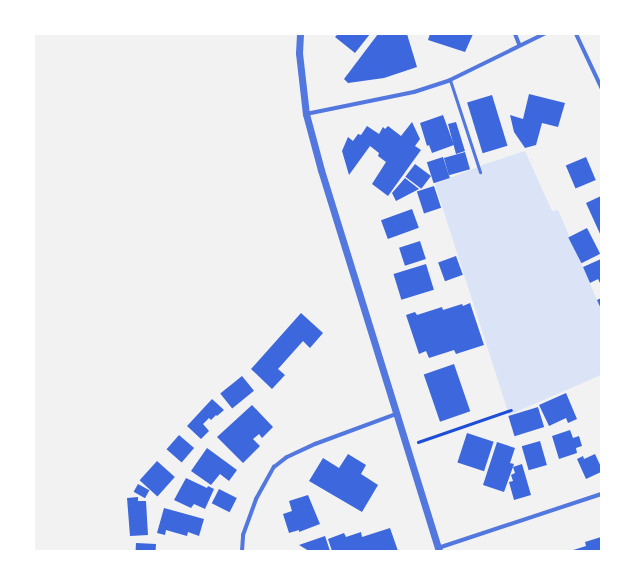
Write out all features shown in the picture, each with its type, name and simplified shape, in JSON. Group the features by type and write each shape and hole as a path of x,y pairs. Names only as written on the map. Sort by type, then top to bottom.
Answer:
{"street":[{"path":"300,34 299,53 306,114 321,170 439,550 601,494"},
{"path":"515,34 519,44"},
{"path":"306,114 414,92 450,80 519,44 544,34"},
{"path":"576,34 601,87"},
{"path":"242,551 243,535 256,499 274,467 287,457 315,444 396,414"}],"lane":[{"path":"450,80 480,172"}],"path":[{"path":"406,446 511,410"}],"shaded area":[{"path":"525,151 552,211 558,210 601,309 601,375 509,415 435,184 485,164"}],"building":[{"path":"338,34 370,34 355,53 335,37"},
{"path":"378,34 407,34 417,67 384,78 348,83 344,79"},
{"path":"430,34 473,34 465,52 428,40"},
{"path":"529,94 565,103 558,127 542,123 536,145 525,148 514,132 510,115 523,119"},
{"path":"492,95 507,146 483,153 467,103"},
{"path":"443,115 454,145 432,153 429,145 427,146 420,123"},
{"path":"412,122 420,139 415,146 421,150 388,196 372,184 386,162 378,156 379,153 370,146 349,175 342,151 348,137 353,141 358,134 361,135 367,126 379,134 383,127 385,129 388,126 401,136"},
{"path":"456,122 465,151 456,154 448,124"},
{"path":"465,152 470,169 449,175 444,158"},
{"path":"443,157 450,178 434,183 427,162"},
{"path":"586,157 596,180 576,189 566,166"},
{"path":"415,164 431,176 421,189 405,177"},
{"path":"405,178 419,189 396,201 392,193"},
{"path":"434,186 441,208 424,213 417,192"},
{"path":"601,196 601,236 586,203"},
{"path":"412,209 419,228 388,239 381,220"},
{"path":"587,228 600,254 581,263 568,238"},
{"path":"420,241 426,259 405,266 399,248"},
{"path":"456,256 463,275 445,281 438,262"},
{"path":"601,259 601,285 598,279 590,283 583,267"},
{"path":"426,264 434,290 401,300 393,274"},
{"path":"601,298 601,309 597,300"},
{"path":"470,303 484,345 456,354 454,350 429,358 426,351 419,354 406,315 415,312 417,315 442,307 443,310"},
{"path":"301,313 323,333 310,348 303,341 278,369 285,375 272,389 251,369"},
{"path":"454,364 470,411 440,422 424,374"},
{"path":"242,376 254,391 232,408 220,394"},
{"path":"566,393 577,419 568,423 566,418 549,426 539,405"},
{"path":"212,399 224,410 211,420 209,418 203,424 209,431 201,439 187,426"},
{"path":"252,405 273,427 262,438 259,434 253,439 260,446 243,463 217,437"},
{"path":"538,407 544,427 514,436 508,416"},
{"path":"570,430 573,438 579,436 582,446 576,448 577,453 559,459 552,436"},
{"path":"467,433 494,442 484,471 457,462"},
{"path":"179,435 194,448 182,462 167,449"},
{"path":"540,441 547,465 529,470 522,446"},
{"path":"497,442 515,448 510,463 514,464 504,492 483,485"},
{"path":"207,448 237,470 229,481 220,474 211,485 191,471"},
{"path":"348,454 366,465 361,474 378,485 362,512 309,481 323,458 339,468"},
{"path":"595,454 601,467 601,472 586,479 577,459 583,456 584,459"},
{"path":"157,461 175,477 157,496 140,480"},
{"path":"522,464 531,495 514,500 509,482 513,481 511,475 515,473 513,467"},
{"path":"186,478 207,488 208,486 214,489 205,509 194,504 191,508 174,500"},
{"path":"138,484 149,490 145,498 134,492"},
{"path":"219,489 237,498 230,512 212,503"},
{"path":"308,495 320,524 299,532 299,530 289,533 283,514 292,511 289,501"},
{"path":"138,497 138,501 146,501 148,535 130,536 127,498"},
{"path":"164,508 204,519 199,536 188,532 187,536 166,530 165,535 157,533"},
{"path":"390,528 398,551 332,551 328,539 344,533 346,537 361,532 362,537"},
{"path":"325,536 330,551 309,551 299,545"},
{"path":"601,537 601,551 570,551 586,546 585,542"},
{"path":"136,543 156,544 156,551 136,551"}]}
